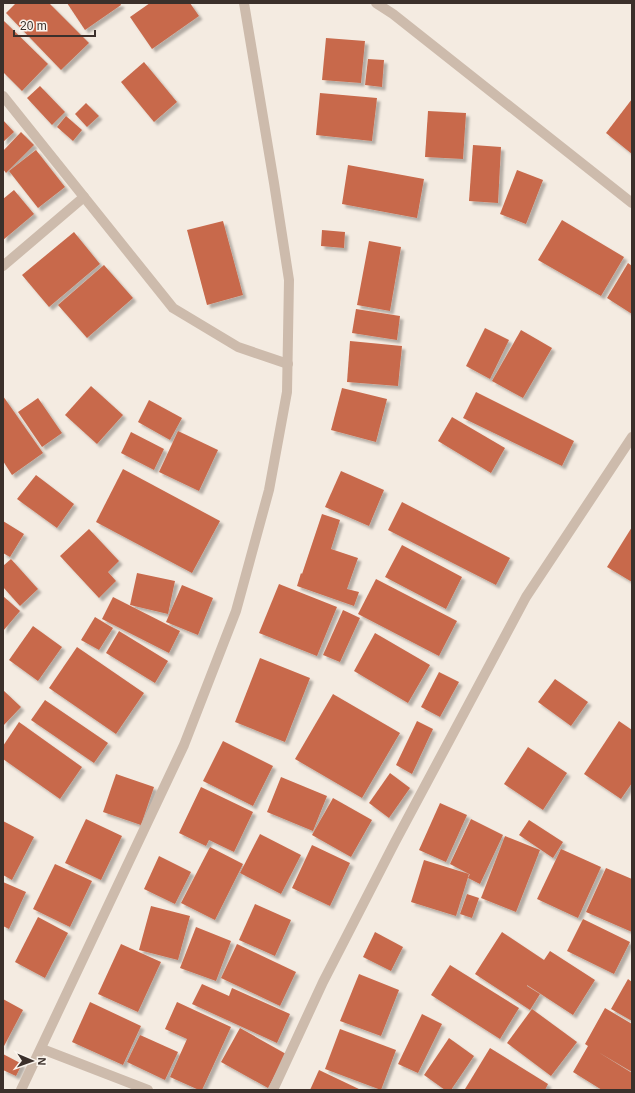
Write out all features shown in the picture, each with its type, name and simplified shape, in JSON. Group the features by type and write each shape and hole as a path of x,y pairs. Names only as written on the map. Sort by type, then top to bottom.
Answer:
{"street":[{"path":"21,1090 42,1049 184,745 236,611 269,490 287,392 289,280 244,3"},
{"path":"376,3 393,14 632,203"},
{"path":"3,96 173,308 238,347 288,364"},
{"path":"3,266 84,197"},
{"path":"273,1090 322,982 394,842 526,597 632,437"},
{"path":"42,1049 148,1090"}],"building":[{"path":"16,3 49,3 89,43 61,70 6,13"},
{"path":"67,3 120,3 121,5 85,30"},
{"path":"150,3 190,3 199,16 152,49 130,17"},
{"path":"3,20 48,64 22,91 3,72"},
{"path":"326,38 365,41 361,83 322,80"},
{"path":"368,59 384,60 382,87 365,85"},
{"path":"144,62 177,102 154,122 121,82"},
{"path":"40,86 65,112 52,125 27,98"},
{"path":"320,93 377,98 372,141 316,135"},
{"path":"632,99 632,154 606,133"},
{"path":"86,103 99,116 87,127 75,114"},
{"path":"428,111 466,113 463,159 425,157"},
{"path":"66,116 82,130 73,141 57,127"},
{"path":"3,120 14,132 3,142"},
{"path":"21,132 34,145 6,173 3,169 3,151"},
{"path":"473,145 501,147 498,203 469,201"},
{"path":"36,150 65,187 38,208 9,171"},
{"path":"348,165 424,179 417,218 342,204"},
{"path":"517,170 543,180 526,224 500,214"},
{"path":"14,190 34,214 3,240 3,199"},
{"path":"562,220 624,257 601,296 538,260"},
{"path":"223,221 243,295 207,305 187,230"},
{"path":"322,230 345,232 344,248 321,246"},
{"path":"74,232 100,264 49,307 22,275"},
{"path":"369,241 401,247 390,311 357,305"},
{"path":"628,263 632,266 632,314 607,298"},
{"path":"104,265 133,298 87,338 58,305"},
{"path":"356,309 400,316 397,340 352,333"},
{"path":"485,328 509,340 490,379 466,366"},
{"path":"521,330 552,348 523,398 492,381"},
{"path":"350,341 402,346 398,386 347,382"},
{"path":"91,386 123,415 97,444 65,415"},
{"path":"342,388 387,399 376,442 331,430"},
{"path":"476,392 574,441 562,466 463,418"},
{"path":"3,396 43,453 12,475 3,461"},
{"path":"38,398 62,433 42,447 18,412"},
{"path":"149,400 182,418 170,440 138,422"},
{"path":"452,417 505,448 491,473 438,441"},
{"path":"178,431 218,450 199,491 159,472"},
{"path":"131,432 164,449 154,470 121,453"},
{"path":"123,469 220,521 192,573 96,522"},
{"path":"341,471 384,490 369,526 325,507"},
{"path":"36,475 74,504 57,528 17,499"},
{"path":"402,502 510,558 496,585 388,530"},
{"path":"322,514 340,520 331,549 358,558 347,589 359,592 354,606 297,586"},
{"path":"3,521 24,534 10,557 3,553"},
{"path":"632,527 632,582 607,567"},
{"path":"89,529 119,561 108,572 116,581 99,598 60,556"},
{"path":"402,545 462,577 446,609 385,577"},
{"path":"11,559 38,589 20,606 3,587 3,566"},
{"path":"137,573 175,581 168,614 130,605"},
{"path":"376,579 457,621 439,656 358,614"},
{"path":"279,584 337,607 317,656 259,633"},
{"path":"182,585 213,598 198,635 166,622"},
{"path":"3,596 20,611 3,631"},
{"path":"113,597 180,631 169,653 102,619"},
{"path":"343,610 360,618 340,662 323,655"},
{"path":"95,617 113,628 99,650 81,640"},
{"path":"33,626 62,647 38,681 9,660"},
{"path":"119,631 168,661 155,683 106,653"},
{"path":"375,633 430,665 408,703 354,671"},
{"path":"77,647 144,693 116,734 49,688"},
{"path":"260,658 310,678 285,742 235,722"},
{"path":"439,672 459,682 440,717 421,707"},
{"path":"555,679 588,702 571,726 538,702"},
{"path":"3,690 21,707 3,726"},
{"path":"333,694 400,733 362,798 295,759"},
{"path":"45,700 108,743 94,763 31,720"},
{"path":"417,721 433,729 412,774 396,765"},
{"path":"619,721 632,730 632,783 621,799 584,774"},
{"path":"19,722 82,767 60,799 3,759 3,746"},
{"path":"223,741 273,766 253,806 203,781"},
{"path":"528,747 567,773 543,810 504,784"},
{"path":"390,773 410,788 389,818 369,803"},
{"path":"116,774 154,787 141,825 103,812"},
{"path":"281,777 327,796 313,831 267,812"},
{"path":"201,787 253,812 234,852 209,840 206,846 179,833"},
{"path":"333,798 372,820 351,857 312,835"},
{"path":"440,803 467,815 446,862 419,850"},
{"path":"86,819 122,836 101,880 65,863"},
{"path":"471,819 503,835 480,884 468,878 470,874 450,864"},
{"path":"529,820 563,842 553,858 519,835"},
{"path":"3,821 34,837 12,880 3,875"},
{"path":"260,834 301,855 281,894 240,873"},
{"path":"505,836 540,850 516,912 481,898"},
{"path":"312,845 350,863 330,906 292,888"},
{"path":"210,847 243,864 215,920 181,903"},
{"path":"561,849 601,867 578,918 537,899"},
{"path":"159,856 191,872 175,904 144,889"},
{"path":"424,860 469,874 456,916 411,902"},
{"path":"55,864 92,881 70,927 33,909"},
{"path":"606,868 632,879 632,932 586,912"},
{"path":"3,882 26,892 9,929 3,926"},
{"path":"467,894 479,898 472,918 460,914"},
{"path":"255,904 291,920 275,956 239,940"},
{"path":"151,906 190,916 178,960 139,950"},
{"path":"38,917 68,933 45,978 15,962"},
{"path":"583,919 630,942 614,974 567,951"},
{"path":"196,927 231,941 216,981 180,968"},
{"path":"375,932 403,947 391,971 363,957"},
{"path":"502,932 544,960 550,951 595,980 573,1015 527,985 540,994 530,1010 475,974"},
{"path":"121,944 161,962 138,1012 98,994"},
{"path":"237,944 296,972 280,1006 221,978"},
{"path":"450,965 519,1008 500,1039 431,995"},
{"path":"359,974 399,990 381,1036 340,1021"},
{"path":"628,979 632,982 632,1021 611,1009"},
{"path":"202,984 229,996 232,988 290,1014 277,1043 192,1004"},
{"path":"3,999 23,1010 3,1048"},
{"path":"90,1002 141,1026 123,1065 72,1042"},
{"path":"177,1002 231,1027 202,1090 170,1077 187,1039 165,1029"},
{"path":"605,1008 632,1024 632,1072 598,1052 632,1073 632,1090 602,1090 573,1072 588,1046 585,1044"},
{"path":"532,1009 577,1042 551,1076 507,1043"},
{"path":"422,1014 442,1024 418,1073 398,1064"},
{"path":"240,1028 286,1054 268,1088 221,1062"},
{"path":"340,1029 396,1050 381,1090 325,1069"},
{"path":"140,1035 178,1052 165,1080 127,1062"},
{"path":"449,1038 474,1056 451,1090 445,1090 424,1075"},
{"path":"490,1048 548,1084 545,1090 465,1089"},
{"path":"3,1054 22,1064 16,1076 3,1070"},
{"path":"319,1070 361,1090 310,1090"}]}
